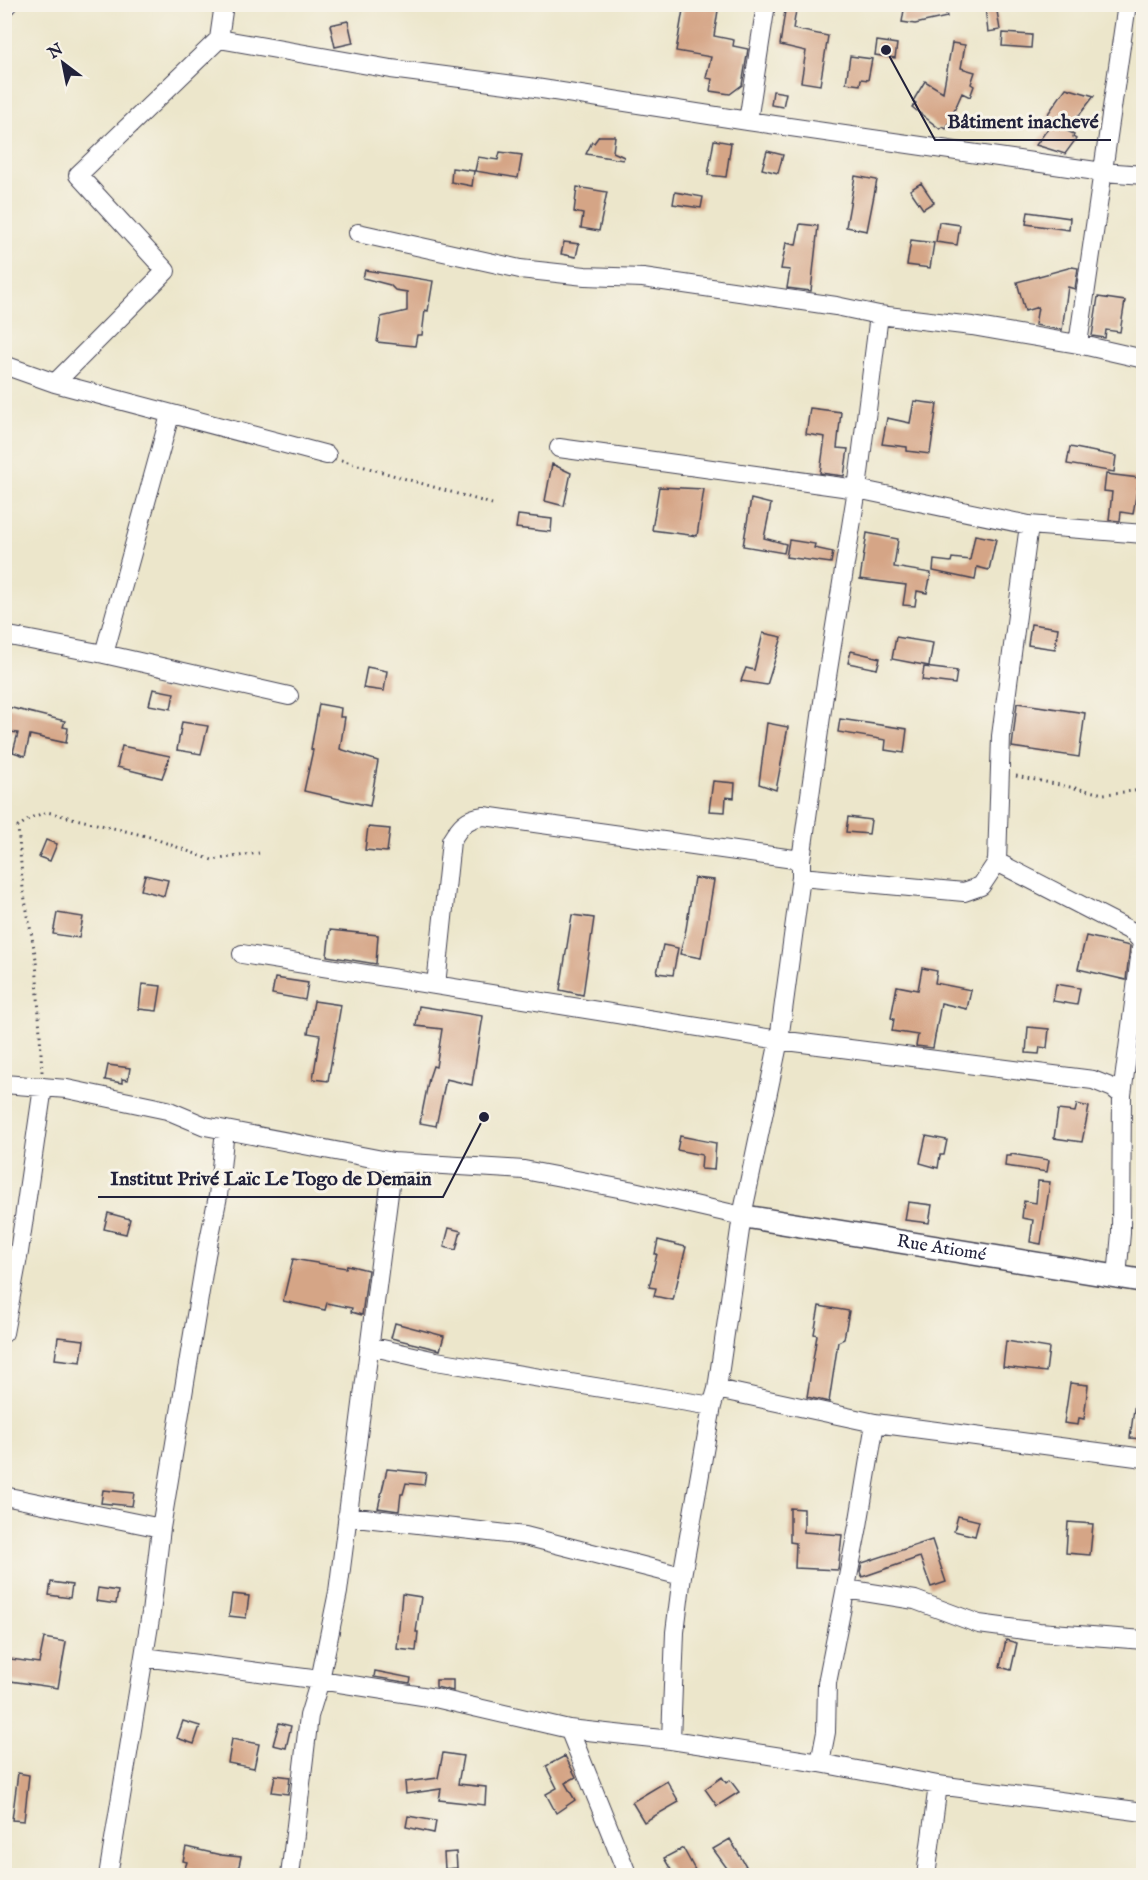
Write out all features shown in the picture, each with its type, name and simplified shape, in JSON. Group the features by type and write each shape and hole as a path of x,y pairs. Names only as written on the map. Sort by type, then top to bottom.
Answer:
{"street":[{"path":"4,8 8,4"},
{"path":"55,383 166,271 78,175 219,39 224,4"},
{"path":"748,121 766,4"},
{"path":"1078,344 1128,6"},
{"path":"219,39 391,69 529,87 1103,172 1143,175"},
{"path":"358,232 520,269 585,276 643,278 836,306 879,315 972,326 1078,344 1143,359"},
{"path":"671,1740 675,1632 682,1576 715,1397 742,1216 780,1040 824,695 857,489 879,315"},
{"path":"4,364 55,383 327,455"},
{"path":"104,654 170,415"},
{"path":"558,448 857,489 1029,525 1143,534"},
{"path":"436,985 452,841 461,825 471,818 484,816 801,869 964,892 981,886 997,862 999,773 1004,708 1029,525"},
{"path":"4,635 104,654 290,696"},
{"path":"997,862 1133,932 1142,942 1122,1095 1121,1233 1117,1277"},
{"path":"242,954 780,1040 1093,1080 1113,1088 1122,1095"},
{"path":"4,1084 67,1089 166,1110 205,1126 393,1162 524,1170 629,1190 742,1216"},
{"path":"4,1333 19,1252 42,1087"},
{"path":"108,1875 151,1613 161,1528 204,1266 218,1196 225,1130"},
{"path":"290,1875 309,1716 320,1680 338,1592 393,1162"},
{"name":"Rue Atiomé","path":"742,1216 1143,1281"},
{"path":"369,1346 436,1361 715,1397 875,1423 1143,1458"},
{"path":"820,1764 826,1731 827,1683 875,1423"},
{"path":"4,1496 161,1528"},
{"path":"347,1516 525,1536 682,1576"},
{"path":"846,1589 915,1600 979,1624 1039,1632 1143,1640"},
{"path":"144,1657 435,1698 569,1729 671,1740 938,1785 1143,1812"},
{"path":"569,1729 628,1875"},
{"path":"926,1875 938,1785"}],"path":[{"path":"327,455 492,504"},
{"path":"999,773 1104,794 1143,790"},
{"path":"42,1087 36,959 23,889 18,827 30,818 47,812 150,837 212,860 259,853"}],"building":[{"path":"684,4 719,4 714,36 734,40 733,46 748,49 742,85 730,94 710,91 712,79 706,78 711,57 676,51"},
{"path":"786,4 797,4 793,29 828,36 820,85 801,82 806,51 780,45"},
{"path":"905,4 944,4 947,17 915,24 902,22"},
{"path":"996,5 1000,30 988,32 985,7"},
{"path":"348,21 353,43 335,47 330,25"},
{"path":"1003,33 1032,35 1031,48 1002,46"},
{"path":"877,41 897,44 895,58 875,55"},
{"path":"952,43 965,45 961,68 975,72 971,84 974,86 970,97 962,93 946,129 943,127 940,129 912,107 925,81 943,92"},
{"path":"850,56 872,59 868,80 861,79 860,85 846,83"},
{"path":"1066,88 1094,96 1067,131 1074,134 1073,137 1076,139 1065,154 1036,145 1054,120 1047,115"},
{"path":"773,91 786,93 783,107 771,105"},
{"path":"599,136 615,136 613,152 624,157 623,160 586,154 592,142 594,143"},
{"path":"714,140 731,143 726,177 708,175"},
{"path":"767,151 783,155 778,173 762,169"},
{"path":"500,152 522,155 518,178 475,171 478,157 498,160"},
{"path":"452,168 474,171 472,186 451,182"},
{"path":"855,176 877,180 867,231 846,227"},
{"path":"921,183 934,202 923,209 910,190"},
{"path":"577,187 607,192 599,231 581,228 583,214 574,212"},
{"path":"675,192 703,197 701,208 673,204"},
{"path":"1028,212 1070,218 1069,230 1026,224"},
{"path":"939,222 960,225 957,245 936,242"},
{"path":"800,224 818,226 811,291 787,288 790,270 781,269 786,243 796,245"},
{"path":"911,240 934,243 930,268 907,265"},
{"path":"564,242 579,244 576,257 561,254"},
{"path":"1072,267 1078,268 1075,289 1068,287 1062,330 1035,325 1038,307 1025,311 1017,282"},
{"path":"365,270 433,281 428,311 425,310 422,335 417,335 415,346 377,342 381,317 407,311 407,292 363,278"},
{"path":"1098,297 1125,301 1120,332 1106,330 1105,338 1092,336"},
{"path":"914,401 937,404 930,454 907,451 907,447 882,444 887,418 910,423"},
{"path":"810,408 841,412 837,448 848,449 844,476 820,473 825,437 806,434"},
{"path":"1070,447 1116,456 1114,472 1067,464"},
{"path":"552,464 571,473 564,506 545,501"},
{"path":"1106,474 1139,478 1133,514 1121,512 1120,521 1109,520 1112,492 1104,491"},
{"path":"659,487 704,489 697,536 652,530"},
{"path":"751,499 771,504 764,538 786,544 784,553 743,546"},
{"path":"518,515 552,519 551,532 516,528"},
{"path":"867,533 898,539 894,567 931,573 927,593 917,591 915,606 903,605 906,585 860,579"},
{"path":"975,535 996,539 989,570 977,567 975,580 933,571 934,560 951,562 952,558 970,560"},
{"path":"789,540 815,544 814,548 833,552 831,563 786,557"},
{"path":"1031,624 1058,628 1055,649 1028,645"},
{"path":"763,633 782,637 767,685 741,681 746,668 754,670"},
{"path":"896,637 933,643 929,666 892,659"},
{"path":"851,651 880,658 877,669 848,663"},
{"path":"367,667 387,671 384,691 363,688"},
{"path":"924,667 957,671 955,684 922,680"},
{"path":"153,689 174,693 171,709 149,705"},
{"path":"1017,703 1085,713 1079,757 1012,747"},
{"path":"319,704 341,708 340,717 345,717 340,749 378,761 370,806 304,791 313,750 311,749"},
{"path":"8,707 65,721 63,727 68,728 66,743 30,735 25,756 13,752 18,733 5,731"},
{"path":"840,719 907,729 904,753 885,750 886,740 838,732"},
{"path":"182,722 208,726 201,754 177,750"},
{"path":"767,723 788,727 776,790 759,784"},
{"path":"122,746 170,756 162,778 117,767"},
{"path":"713,781 735,783 734,798 726,797 725,812 709,811"},
{"path":"848,817 871,820 869,834 846,832"},
{"path":"368,827 390,829 387,852 365,850"},
{"path":"46,840 57,844 50,861 39,857"},
{"path":"145,875 168,880 164,896 141,890"},
{"path":"694,878 714,880 701,958 680,954"},
{"path":"57,913 83,917 79,938 53,934"},
{"path":"572,915 594,918 583,995 560,990"},
{"path":"330,930 378,935 376,964 327,956"},
{"path":"1086,936 1130,946 1126,980 1078,969"},
{"path":"663,945 678,948 673,975 657,973"},
{"path":"922,968 937,971 935,983 971,990 967,1009 941,1003 933,1048 916,1046 918,1035 892,1031 894,1019 891,1018 897,986 918,990"},
{"path":"275,978 308,983 305,1000 272,994"},
{"path":"142,984 161,986 157,1011 139,1009"},
{"path":"1056,984 1080,988 1077,1005 1053,1001"},
{"path":"314,1001 341,1005 328,1081 313,1079 320,1035 308,1033"},
{"path":"419,1006 483,1016 472,1085 446,1079 436,1126 420,1123 429,1078 433,1066 436,1067 442,1029 416,1026"},
{"path":"1028,1027 1049,1029 1047,1048 1040,1047 1039,1054 1026,1053"},
{"path":"108,1065 130,1068 128,1080 122,1079 122,1083 105,1080"},
{"path":"1077,1104 1089,1107 1082,1142 1054,1138 1058,1110 1075,1112"},
{"path":"680,1136 716,1143 714,1170 701,1169 702,1155 677,1150"},
{"path":"926,1136 947,1140 944,1155 940,1155 938,1168 920,1163"},
{"path":"1011,1154 1049,1160 1047,1172 1005,1166 1006,1156 1011,1156"},
{"path":"1038,1181 1050,1182 1041,1244 1030,1242 1033,1220 1022,1218 1024,1201 1036,1203"},
{"path":"908,1202 932,1205 929,1223 905,1220"},
{"path":"108,1213 130,1219 126,1234 104,1229"},
{"path":"449,1228 461,1231 456,1250 444,1247"},
{"path":"658,1240 686,1247 673,1300 654,1296 656,1288 649,1287"},
{"path":"293,1259 346,1268 347,1265 368,1270 362,1315 351,1312 352,1308 327,1303 325,1310 283,1301"},
{"path":"819,1306 849,1311 844,1339 838,1342 829,1402 807,1397 817,1335 814,1334"},
{"path":"395,1323 444,1336 440,1350 391,1338"},
{"path":"58,1337 84,1340 81,1362 55,1359"},
{"path":"1006,1341 1049,1348 1046,1372 1003,1367"},
{"path":"1070,1383 1088,1385 1084,1419 1079,1418 1078,1425 1064,1423"},
{"path":"1136,1395 1143,1396 1143,1439 1130,1438"},
{"path":"387,1469 426,1473 424,1485 406,1483 403,1494 401,1494 399,1511 378,1508"},
{"path":"103,1490 134,1493 132,1506 101,1503"},
{"path":"790,1508 804,1509 804,1532 842,1535 838,1570 795,1568 796,1543 790,1542"},
{"path":"958,1516 979,1521 975,1536 954,1531"},
{"path":"1068,1522 1093,1524 1090,1555 1066,1553"},
{"path":"932,1540 946,1582 931,1587 920,1557 862,1577 860,1572 862,1563"},
{"path":"51,1582 72,1585 70,1598 49,1595"},
{"path":"98,1588 118,1591 116,1604 96,1601"},
{"path":"232,1594 249,1596 246,1618 229,1616"},
{"path":"402,1594 421,1597 416,1651 397,1649"},
{"path":"44,1638 66,1642 58,1688 4,1680 4,1658 39,1663"},
{"path":"1006,1640 1017,1643 1011,1670 1000,1667"},
{"path":"375,1671 411,1678 410,1683 374,1677"},
{"path":"436,1680 453,1680 453,1691 436,1687"},
{"path":"183,1721 200,1726 194,1744 177,1738"},
{"path":"279,1723 291,1726 286,1748 273,1745"},
{"path":"232,1739 259,1744 254,1768 228,1763"},
{"path":"443,1753 463,1756 458,1784 486,1787 485,1805 439,1800 441,1789 406,1794 405,1782 438,1778"},
{"path":"565,1756 576,1777 565,1783 575,1800 556,1813 546,1794 557,1788 546,1766"},
{"path":"18,1773 29,1775 24,1821 12,1820"},
{"path":"275,1775 290,1777 288,1794 272,1792"},
{"path":"722,1777 726,1783 730,1780 739,1792 717,1806 705,1789"},
{"path":"667,1781 679,1802 644,1822 632,1802"},
{"path":"408,1816 436,1821 434,1833 406,1827"},
{"path":"730,1839 746,1866 732,1875 713,1849"},
{"path":"186,1847 241,1857 237,1875 216,1875 185,1868 187,1862 183,1861"},
{"path":"683,1848 695,1870 686,1875 674,1875 664,1858"},
{"path":"456,1852 457,1868 445,1869 444,1853"}],"place":[{"name":"Bâtiment inachevé","path":"886,50"},
{"name":"Institut Privé Laïc Le Togo de Demain","path":"484,1117"}]}
